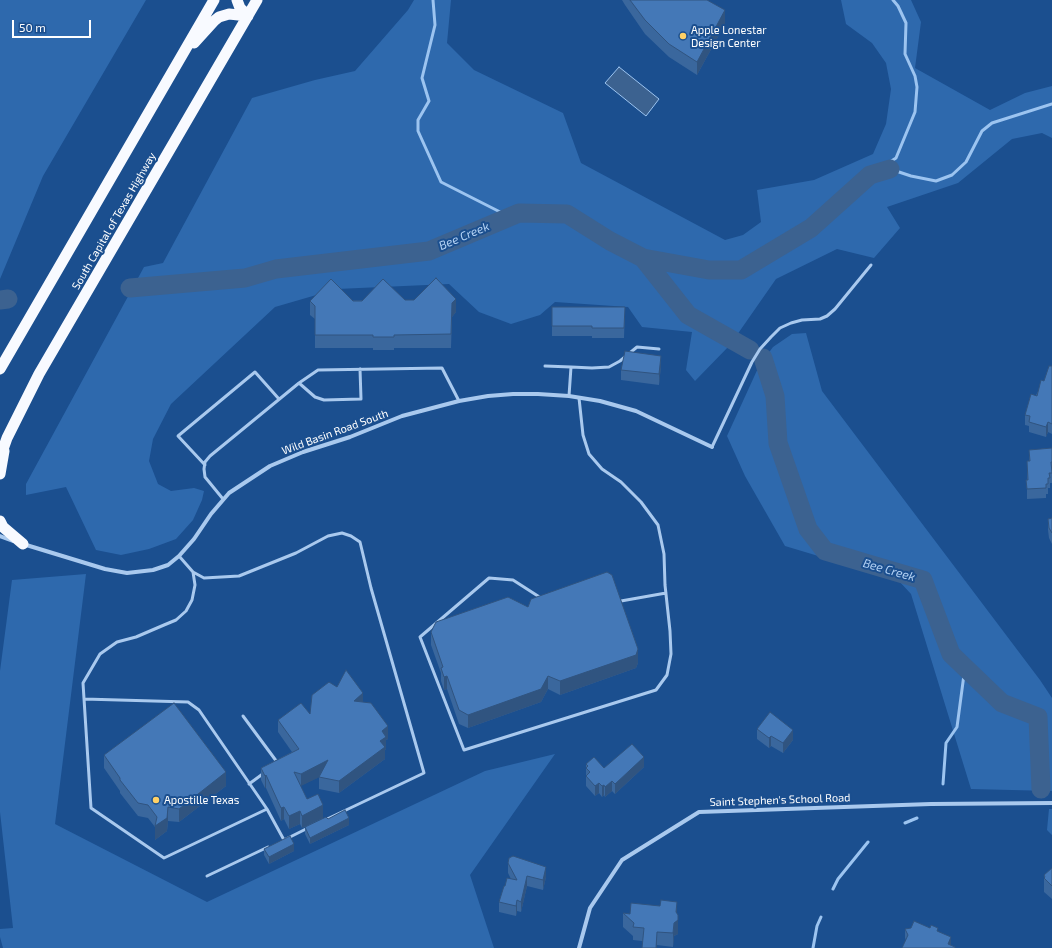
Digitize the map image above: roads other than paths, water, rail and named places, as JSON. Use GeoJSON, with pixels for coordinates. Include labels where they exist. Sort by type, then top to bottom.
{"type":"FeatureCollection","features":[{"type":"Feature","properties":{"kind":"highway"},"geometry":{"type":"LineString","coordinates":[[0,369],[214,0]]}},
{"type":"Feature","properties":{"kind":"highway"},"geometry":{"type":"LineString","coordinates":[[237,0],[240,8],[248,16]]}},
{"type":"Feature","properties":{"kind":"highway","name":"South Capital of Texas Highway"},"geometry":{"type":"LineString","coordinates":[[0,458],[7,438],[39,374],[257,0]]}},
{"type":"Feature","properties":{"kind":"highway"},"geometry":{"type":"LineString","coordinates":[[178,60],[219,17],[230,14],[248,16]]}},
{"type":"Feature","properties":{"kind":"highway"},"geometry":{"type":"LineString","coordinates":[[0,474],[7,438]]}},
{"type":"Feature","properties":{"kind":"highway"},"geometry":{"type":"LineString","coordinates":[[0,521],[3,527],[23,544]]}},
{"type":"Feature","properties":{"kind":"street","name":"Wild Basin Road South"},"geometry":{"type":"LineString","coordinates":[[0,536],[105,569],[127,573],[153,570],[168,565],[180,556],[211,514],[229,493],[270,466],[303,452],[350,437],[402,416],[459,401],[488,396],[513,394],[569,396],[600,401],[636,411],[712,447]]}},
{"type":"Feature","properties":{"kind":"street","name":"Saint Stephen's School Road"},"geometry":{"type":"LineString","coordinates":[[580,948],[590,908],[622,860],[700,812],[931,804],[1052,803]]}},
{"type":"Feature","properties":{"kind":"lane"},"geometry":{"type":"LineString","coordinates":[[712,447],[752,362],[771,337],[780,328],[791,323],[827,316],[835,309],[871,265]]}},
{"type":"Feature","properties":{"kind":"lane"},"geometry":{"type":"LineString","coordinates":[[545,366],[592,368],[609,367],[620,361],[637,346],[659,349]]}},
{"type":"Feature","properties":{"kind":"lane"},"geometry":{"type":"LineString","coordinates":[[569,396],[571,367]]}},
{"type":"Feature","properties":{"kind":"lane"},"geometry":{"type":"LineString","coordinates":[[223,499],[205,477],[205,465],[210,456],[299,383],[318,370],[442,368],[459,401]]}},
{"type":"Feature","properties":{"kind":"lane"},"geometry":{"type":"LineString","coordinates":[[299,383],[315,397],[324,400],[360,398],[360,369]]}},
{"type":"Feature","properties":{"kind":"lane"},"geometry":{"type":"LineString","coordinates":[[205,465],[178,436],[255,372],[279,399]]}},
{"type":"Feature","properties":{"kind":"lane"},"geometry":{"type":"LineString","coordinates":[[544,600],[513,580],[489,578],[420,637],[464,750],[656,690],[667,674],[671,654],[664,554],[658,526],[641,502],[621,482],[602,469],[590,454],[583,434],[579,398]]}},
{"type":"Feature","properties":{"kind":"lane"},"geometry":{"type":"LineString","coordinates":[[180,556],[193,572],[204,578],[239,576],[290,556],[328,536],[342,533],[351,536],[360,542],[370,588],[424,773],[319,823]]}},
{"type":"Feature","properties":{"kind":"lane"},"geometry":{"type":"LineString","coordinates":[[193,572],[195,585],[192,600],[186,611],[176,620],[136,637],[117,642],[100,654],[82,683],[91,808],[164,858],[267,809]]}},
{"type":"Feature","properties":{"kind":"lane"},"geometry":{"type":"LineString","coordinates":[[621,601],[666,593]]}},
{"type":"Feature","properties":{"kind":"lane"},"geometry":{"type":"LineString","coordinates":[[84,699],[188,702],[199,710],[267,809],[284,840]]}},
{"type":"Feature","properties":{"kind":"lane"},"geometry":{"type":"LineString","coordinates":[[243,716],[278,763],[272,767]]}},
{"type":"Feature","properties":{"kind":"lane"},"geometry":{"type":"LineString","coordinates":[[249,784],[266,771]]}},
{"type":"Feature","properties":{"kind":"lane"},"geometry":{"type":"LineString","coordinates":[[277,843],[312,826]]}},
{"type":"Feature","properties":{"kind":"lane"},"geometry":{"type":"LineString","coordinates":[[207,876],[270,846]]}},
{"type":"Feature","properties":{"kind":"waterway"},"geometry":{"type":"LineString","coordinates":[[433,0],[435,25],[422,78],[429,101],[418,120],[418,131],[441,182],[510,217]]}},
{"type":"Feature","properties":{"kind":"waterway"},"geometry":{"type":"LineString","coordinates":[[870,175],[896,158],[915,112],[917,87],[915,76],[905,54],[906,23],[898,6],[893,0]]}},
{"type":"Feature","properties":{"kind":"waterway"},"geometry":{"type":"LineString","coordinates":[[890,169],[911,176],[936,181],[952,175],[966,162],[982,131],[992,123],[1052,104]]}},
{"type":"Feature","properties":{"kind":"waterway"},"geometry":{"type":"LineString","coordinates":[[643,258],[709,270],[741,270],[811,228],[870,175],[890,169]]}},
{"type":"Feature","properties":{"kind":"waterway","name":"Bee Creek"},"geometry":{"type":"LineString","coordinates":[[130,288],[245,278],[276,269],[429,251],[519,213],[567,214],[610,241],[643,258],[688,315],[750,350]]}},
{"type":"Feature","properties":{"kind":"waterway","name":"Bee Creek"},"geometry":{"type":"LineString","coordinates":[[0,300],[8,299]]}},
{"type":"Feature","properties":{"kind":"waterway","name":"Bee Creek"},"geometry":{"type":"LineString","coordinates":[[763,358],[775,396],[778,443],[808,529],[825,551],[923,580],[951,654],[1002,703],[1038,717],[1041,789]]}},
{"type":"Feature","properties":{"kind":"waterway"},"geometry":{"type":"LineString","coordinates":[[943,784],[946,743],[957,727],[965,667]]}},
{"type":"Feature","properties":{"kind":"waterway"},"geometry":{"type":"LineString","coordinates":[[905,823],[917,818]]}},
{"type":"Feature","properties":{"kind":"waterway"},"geometry":{"type":"LineString","coordinates":[[833,889],[838,879],[868,842]]}},
{"type":"Feature","properties":{"kind":"waterway"},"geometry":{"type":"LineString","coordinates":[[813,948],[817,926],[821,917]]}},
{"type":"Feature","properties":{"kind":"place","name":"Apple Lonestar Design Center"},"geometry":{"type":"Point","coordinates":[683,36]}},
{"type":"Feature","properties":{"kind":"place","name":"Apostille Texas"},"geometry":{"type":"Point","coordinates":[156,800]}}]}
